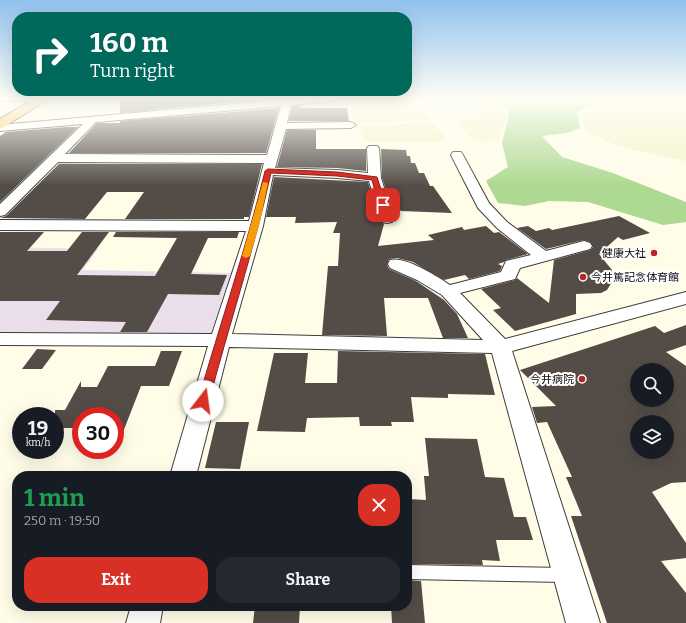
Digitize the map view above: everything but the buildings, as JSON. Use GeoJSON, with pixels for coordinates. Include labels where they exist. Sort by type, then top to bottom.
{"type":"FeatureCollection","features":[{"type":"Feature","properties":{"kind":"street"},"geometry":{"type":"LineString","coordinates":[[0,128],[11,127]]}},
{"type":"Feature","properties":{"kind":"street"},"geometry":{"type":"LineString","coordinates":[[0,212],[86,127]]}},
{"type":"Feature","properties":{"kind":"street"},"geometry":{"type":"LineString","coordinates":[[184,471],[220,340],[256,226],[270,165],[282,127]]}},
{"type":"Feature","properties":{"kind":"street"},"geometry":{"type":"LineString","coordinates":[[374,148],[375,178],[386,219]]}},
{"type":"Feature","properties":{"kind":"street"},"geometry":{"type":"LineString","coordinates":[[457,155],[483,205],[502,225],[544,257]]}},
{"type":"Feature","properties":{"kind":"street"},"geometry":{"type":"LineString","coordinates":[[55,158],[270,165],[375,178]]}},
{"type":"Feature","properties":{"kind":"street"},"geometry":{"type":"LineString","coordinates":[[0,225],[256,226]]}},
{"type":"Feature","properties":{"kind":"street"},"geometry":{"type":"LineString","coordinates":[[448,291],[509,275],[512,265],[584,246]]}},
{"type":"Feature","properties":{"kind":"street"},"geometry":{"type":"LineString","coordinates":[[396,264],[424,276],[448,291],[501,347],[583,623]]}},
{"type":"Feature","properties":{"kind":"street"},"geometry":{"type":"LineString","coordinates":[[0,339],[220,340],[501,347],[686,298]]}},
{"type":"Feature","properties":{"kind":"street"},"geometry":{"type":"LineString","coordinates":[[143,623],[146,611]]}},
{"type":"Feature","properties":{"kind":"lane"},"geometry":{"type":"LineString","coordinates":[[412,572],[569,575]]}},
{"type":"Feature","properties":{"kind":"shaded area"},"geometry":{"type":"Polygon","coordinates":[[[0,247],[98,249],[83,270],[231,273],[209,338],[0,336],[0,247]]]}},
{"type":"Feature","properties":{"kind":"green space"},"geometry":{"type":"Polygon","coordinates":[[[359,127],[436,127],[445,137],[443,141],[364,140],[359,127]]]}},
{"type":"Feature","properties":{"kind":"green space"},"geometry":{"type":"Polygon","coordinates":[[[463,127],[503,127],[498,140],[483,141],[471,138],[463,127]]]}},
{"type":"Feature","properties":{"kind":"green space"},"geometry":{"type":"Polygon","coordinates":[[[506,127],[580,127],[567,133],[542,136],[562,157],[613,173],[686,202],[686,222],[663,225],[588,202],[549,201],[525,206],[498,203],[486,181],[508,167],[502,143],[506,127]]]}},
{"type":"Feature","properties":{"kind":"green space"},"geometry":{"type":"Polygon","coordinates":[[[585,127],[686,127],[686,161],[629,149],[606,141],[588,132],[585,127]]]}},
{"type":"Feature","properties":{"kind":"slow traffic"},"geometry":{"type":"LineString","coordinates":[[246,256],[256,226],[265,183]]}},
{"type":"Feature","properties":{"kind":"place","name":"健康大社"},"geometry":{"type":"Point","coordinates":[654,253]}},
{"type":"Feature","properties":{"kind":"place","name":"今井篤記念体育館"},"geometry":{"type":"Point","coordinates":[583,277]}},
{"type":"Feature","properties":{"kind":"place","name":"今井病院"},"geometry":{"type":"Point","coordinates":[582,379]}},
{"type":"Feature","properties":{"kind":"route"},"geometry":{"type":"LineString","coordinates":[[203,401],[220,340],[256,226],[268,171],[337,174],[375,178],[383,205]]}}]}
